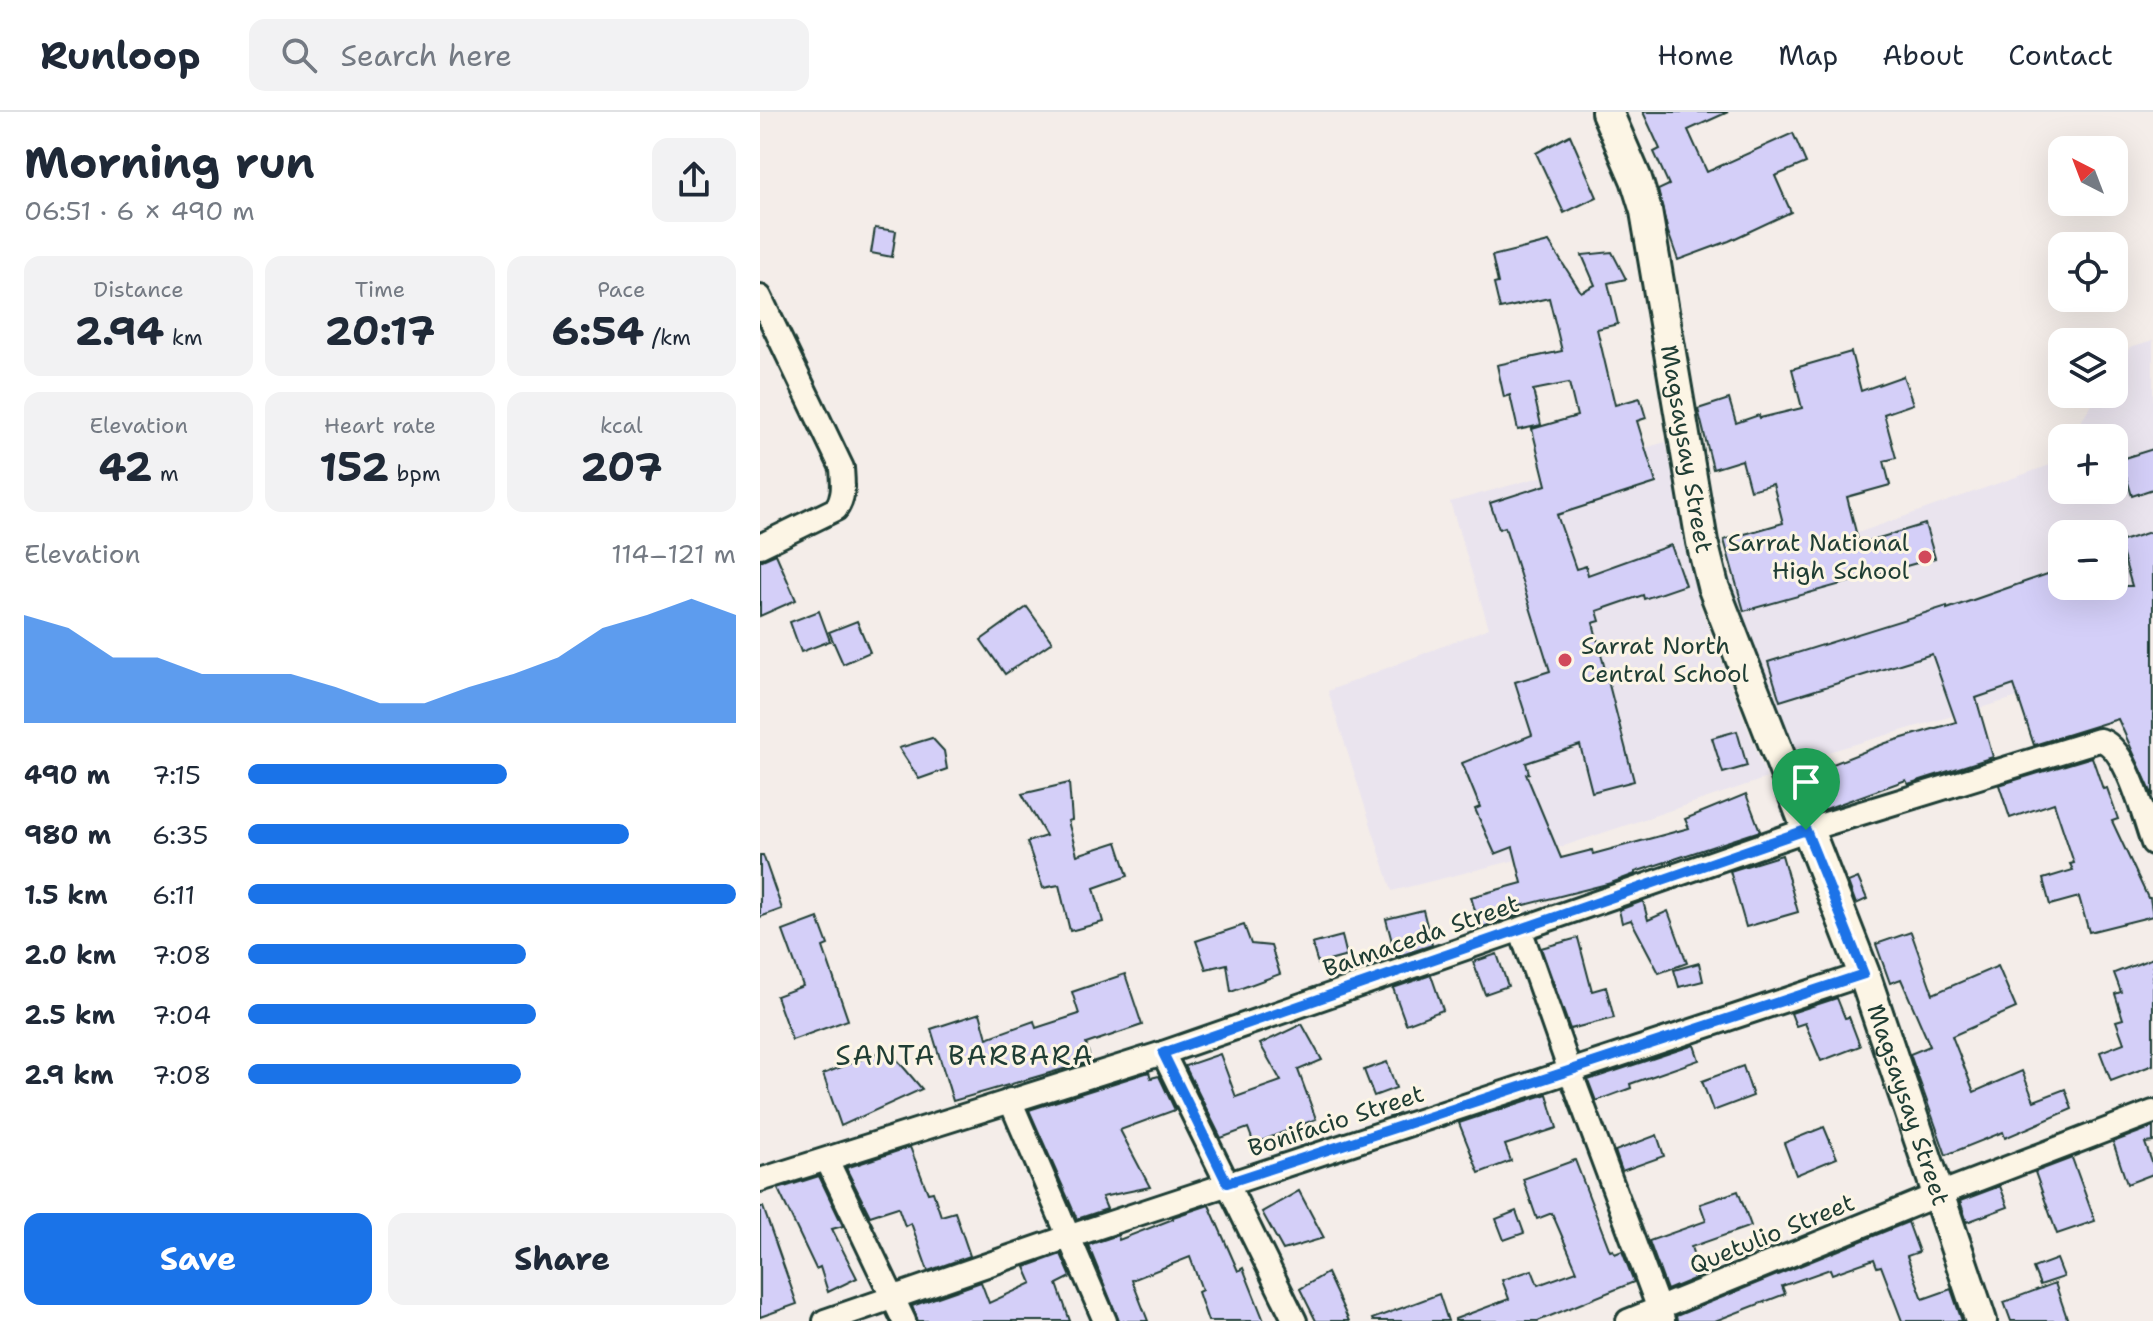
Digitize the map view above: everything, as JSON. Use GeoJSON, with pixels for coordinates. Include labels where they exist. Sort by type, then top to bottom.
{"type":"FeatureCollection","features":[{"type":"Feature","properties":{"kind":"main road","name":"Magsaysay Street"},"geometry":{"type":"LineString","coordinates":[[1607,112],[1636,179],[1646,211],[1702,542],[1713,586],[1864,974],[1981,1321]]}},
{"type":"Feature","properties":{"kind":"street"},"geometry":{"type":"LineString","coordinates":[[760,297],[842,468],[843,485],[842,501],[836,509],[760,546]]}},
{"type":"Feature","properties":{"kind":"street","name":"Balmaceda Street"},"geometry":{"type":"LineString","coordinates":[[760,1180],[1163,1053],[1806,830],[2099,740],[2107,741],[2121,756],[2153,843]]}},
{"type":"Feature","properties":{"kind":"street"},"geometry":{"type":"LineString","coordinates":[[1520,929],[1661,1315]]}},
{"type":"Feature","properties":{"kind":"street","name":"Bonifacio Street"},"geometry":{"type":"LineString","coordinates":[[825,1321],[1227,1183],[1864,974]]}},
{"type":"Feature","properties":{"kind":"street"},"geometry":{"type":"LineString","coordinates":[[1163,1053],[1295,1321]]}},
{"type":"Feature","properties":{"kind":"street"},"geometry":{"type":"LineString","coordinates":[[1010,1100],[1105,1321]]}},
{"type":"Feature","properties":{"kind":"street","name":"Quetulio Street"},"geometry":{"type":"LineString","coordinates":[[1628,1321],[1661,1315],[1937,1195],[2153,1112]]}},
{"type":"Feature","properties":{"kind":"street"},"geometry":{"type":"LineString","coordinates":[[827,1160],[904,1321]]}},
{"type":"Feature","properties":{"kind":"shaded area","name":"Sarrat National High School"},"geometry":{"type":"Polygon","coordinates":[[[2153,340],[2153,658],[1797,761],[1724,580],[2048,466],[2048,504],[2128,504],[2128,424],[2079,424],[2090,408],[2128,408],[2128,350],[2153,340]]]}},
{"type":"Feature","properties":{"kind":"shaded area","name":"Sarrat North Central School"},"geometry":{"type":"Polygon","coordinates":[[[1666,442],[1700,606],[1767,778],[1540,854],[1392,891],[1328,691],[1489,628],[1450,502],[1666,442]]]}},
{"type":"Feature","properties":{"kind":"building"},"geometry":{"type":"Polygon","coordinates":[[[1643,112],[1728,112],[1688,130],[1707,172],[1793,133],[1806,163],[1775,176],[1791,212],[1729,241],[1678,260],[1658,190],[1669,185],[1654,152],[1660,149],[1643,112]]]}},
{"type":"Feature","properties":{"kind":"building"},"geometry":{"type":"Polygon","coordinates":[[[1570,135],[1597,197],[1564,213],[1536,153],[1570,135]]]}},
{"type":"Feature","properties":{"kind":"building"},"geometry":{"type":"Polygon","coordinates":[[[875,228],[896,231],[892,257],[871,253],[875,228]]]}},
{"type":"Feature","properties":{"kind":"building"},"geometry":{"type":"Polygon","coordinates":[[[1549,242],[1581,292],[1595,285],[1582,255],[1612,252],[1626,279],[1608,283],[1618,324],[1597,329],[1615,405],[1640,398],[1646,418],[1637,421],[1656,483],[1557,515],[1576,569],[1586,566],[1588,575],[1671,545],[1685,585],[1597,611],[1600,621],[1593,623],[1634,781],[1592,792],[1580,745],[1526,763],[1529,773],[1526,774],[1561,858],[1592,850],[1593,854],[1689,828],[1685,819],[1746,794],[1760,831],[1635,872],[1611,883],[1513,908],[1515,916],[1480,928],[1471,897],[1522,883],[1513,847],[1495,854],[1475,809],[1480,807],[1462,763],[1532,735],[1515,682],[1550,671],[1505,527],[1499,529],[1490,503],[1546,485],[1532,429],[1577,416],[1569,383],[1533,390],[1541,425],[1518,430],[1510,395],[1504,397],[1497,365],[1562,351],[1549,298],[1500,309],[1492,256],[1549,242]]]}},
{"type":"Feature","properties":{"kind":"building"},"geometry":{"type":"Polygon","coordinates":[[[1851,352],[1861,391],[1903,376],[1913,404],[1884,414],[1896,458],[1884,461],[1890,485],[1847,497],[1859,544],[1925,524],[1935,558],[1744,611],[1724,540],[1783,523],[1773,484],[1750,490],[1742,460],[1713,469],[1698,409],[1729,399],[1736,423],[1759,415],[1760,418],[1802,408],[1792,369],[1851,352]]]}},
{"type":"Feature","properties":{"kind":"building"},"geometry":{"type":"Polygon","coordinates":[[[2153,449],[2153,489],[2132,496],[2128,483],[2128,457],[2153,449]]]}},
{"type":"Feature","properties":{"kind":"building"},"geometry":{"type":"Polygon","coordinates":[[[2153,531],[2153,796],[2118,719],[2034,745],[2014,685],[1976,698],[1993,757],[1908,784],[1906,780],[1820,811],[1803,767],[1826,760],[1828,766],[1886,743],[1956,722],[1932,654],[1780,701],[1768,662],[1947,606],[1947,609],[2048,574],[2048,600],[2128,600],[2128,586],[2132,586],[2128,572],[2128,539],[2153,531]]]}},
{"type":"Feature","properties":{"kind":"building"},"geometry":{"type":"Polygon","coordinates":[[[776,554],[796,600],[760,616],[760,561],[776,554]]]}},
{"type":"Feature","properties":{"kind":"building"},"geometry":{"type":"Polygon","coordinates":[[[1027,607],[1052,642],[1005,674],[981,640],[1027,607]]]}},
{"type":"Feature","properties":{"kind":"building"},"geometry":{"type":"Polygon","coordinates":[[[819,611],[830,641],[801,652],[790,622],[819,611]]]}},
{"type":"Feature","properties":{"kind":"building"},"geometry":{"type":"Polygon","coordinates":[[[857,621],[870,652],[843,664],[829,632],[857,621]]]}},
{"type":"Feature","properties":{"kind":"building"},"geometry":{"type":"Polygon","coordinates":[[[1737,731],[1747,766],[1723,773],[1712,738],[1737,731]]]}},
{"type":"Feature","properties":{"kind":"building"},"geometry":{"type":"Polygon","coordinates":[[[932,738],[944,751],[947,769],[919,779],[899,748],[932,738]]]}},
{"type":"Feature","properties":{"kind":"building"},"geometry":{"type":"Polygon","coordinates":[[[2092,757],[2118,819],[2112,821],[2150,898],[2153,916],[2089,932],[2079,897],[2050,905],[2043,879],[2073,870],[2070,864],[2074,863],[2054,803],[2010,818],[1999,785],[2092,757]]]}},
{"type":"Feature","properties":{"kind":"building"},"geometry":{"type":"Polygon","coordinates":[[[1069,783],[1072,820],[1068,821],[1077,855],[1117,842],[1128,876],[1094,888],[1103,922],[1070,931],[1059,885],[1043,888],[1027,842],[1046,836],[1022,794],[1069,783]]]}},
{"type":"Feature","properties":{"kind":"building"},"geometry":{"type":"Polygon","coordinates":[[[760,855],[763,855],[782,909],[760,917],[760,855]]]}},
{"type":"Feature","properties":{"kind":"building"},"geometry":{"type":"Polygon","coordinates":[[[1782,855],[1798,912],[1746,927],[1730,871],[1782,855]]]}},
{"type":"Feature","properties":{"kind":"building"},"geometry":{"type":"Polygon","coordinates":[[[1858,878],[1867,899],[1856,904],[1848,882],[1858,878]]]}},
{"type":"Feature","properties":{"kind":"building"},"geometry":{"type":"Polygon","coordinates":[[[1643,901],[1648,920],[1668,911],[1687,963],[1659,973],[1631,920],[1622,923],[1619,910],[1643,901]]]}},
{"type":"Feature","properties":{"kind":"building"},"geometry":{"type":"Polygon","coordinates":[[[1423,910],[1432,945],[1396,957],[1386,919],[1423,910]]]}},
{"type":"Feature","properties":{"kind":"building"},"geometry":{"type":"Polygon","coordinates":[[[818,918],[828,945],[823,947],[848,1020],[792,1040],[776,996],[803,986],[783,931],[818,918]]]}},
{"type":"Feature","properties":{"kind":"building"},"geometry":{"type":"Polygon","coordinates":[[[1244,925],[1251,944],[1271,946],[1280,974],[1231,992],[1227,964],[1206,969],[1196,941],[1244,925]]]}},
{"type":"Feature","properties":{"kind":"building"},"geometry":{"type":"Polygon","coordinates":[[[1911,932],[1933,994],[1998,966],[2016,1008],[1952,1036],[1974,1092],[2022,1071],[2034,1101],[2065,1089],[2072,1109],[2005,1138],[2003,1132],[1946,1155],[1910,1054],[1930,1046],[1901,979],[1890,983],[1876,944],[1911,932]]]}},
{"type":"Feature","properties":{"kind":"building"},"geometry":{"type":"Polygon","coordinates":[[[1342,936],[1347,956],[1318,964],[1312,944],[1342,936]]]}},
{"type":"Feature","properties":{"kind":"building"},"geometry":{"type":"Polygon","coordinates":[[[1578,938],[1592,991],[1606,987],[1614,1018],[1570,1029],[1541,948],[1578,938]]]}},
{"type":"Feature","properties":{"kind":"building"},"geometry":{"type":"Polygon","coordinates":[[[1497,954],[1508,986],[1485,994],[1473,962],[1497,954]]]}},
{"type":"Feature","properties":{"kind":"building"},"geometry":{"type":"Polygon","coordinates":[[[2153,958],[2153,1065],[2111,1081],[2100,1052],[2124,1043],[2116,1021],[2123,1019],[2115,994],[2121,992],[2114,973],[2153,958]]]}},
{"type":"Feature","properties":{"kind":"building"},"geometry":{"type":"Polygon","coordinates":[[[1699,963],[1703,981],[1679,987],[1674,970],[1699,963]]]}},
{"type":"Feature","properties":{"kind":"building"},"geometry":{"type":"Polygon","coordinates":[[[1125,974],[1142,1025],[1086,1044],[1091,1061],[953,1101],[931,1029],[980,1013],[987,1038],[1034,1021],[1036,1028],[1079,1014],[1072,992],[1125,974]]]}},
{"type":"Feature","properties":{"kind":"building"},"geometry":{"type":"Polygon","coordinates":[[[1431,975],[1443,1010],[1406,1024],[1393,988],[1431,975]]]}},
{"type":"Feature","properties":{"kind":"building"},"geometry":{"type":"Polygon","coordinates":[[[1837,998],[1845,1018],[1849,1017],[1860,1046],[1821,1061],[1805,1023],[1796,1026],[1791,1013],[1837,998]]]}},
{"type":"Feature","properties":{"kind":"building"},"geometry":{"type":"Polygon","coordinates":[[[1302,1024],[1322,1060],[1298,1070],[1316,1119],[1254,1144],[1248,1128],[1221,1138],[1185,1066],[1220,1054],[1236,1097],[1281,1081],[1260,1044],[1302,1024]]]}},
{"type":"Feature","properties":{"kind":"building"},"geometry":{"type":"Polygon","coordinates":[[[1694,1045],[1699,1060],[1630,1084],[1631,1088],[1596,1101],[1588,1080],[1694,1045]]]}},
{"type":"Feature","properties":{"kind":"building"},"geometry":{"type":"Polygon","coordinates":[[[888,1049],[922,1089],[841,1126],[823,1074],[888,1049]]]}},
{"type":"Feature","properties":{"kind":"building"},"geometry":{"type":"Polygon","coordinates":[[[1387,1062],[1396,1088],[1374,1096],[1364,1070],[1387,1062]]]}},
{"type":"Feature","properties":{"kind":"building"},"geometry":{"type":"Polygon","coordinates":[[[1743,1066],[1753,1096],[1713,1111],[1702,1081],[1743,1066]]]}},
{"type":"Feature","properties":{"kind":"building"},"geometry":{"type":"Polygon","coordinates":[[[1149,1072],[1151,1078],[1159,1076],[1175,1110],[1120,1130],[1150,1187],[1102,1197],[1107,1209],[1077,1219],[1029,1110],[1149,1072]]]}},
{"type":"Feature","properties":{"kind":"building"},"geometry":{"type":"Polygon","coordinates":[[[1547,1094],[1557,1128],[1505,1145],[1511,1161],[1479,1173],[1459,1123],[1547,1094]]]}},
{"type":"Feature","properties":{"kind":"building"},"geometry":{"type":"Polygon","coordinates":[[[1824,1127],[1837,1158],[1796,1175],[1784,1143],[1824,1127]]]}},
{"type":"Feature","properties":{"kind":"building"},"geometry":{"type":"Polygon","coordinates":[[[2153,1127],[2153,1142],[2145,1143],[2153,1174],[2127,1184],[2113,1142],[2153,1127]]]}},
{"type":"Feature","properties":{"kind":"building"},"geometry":{"type":"Polygon","coordinates":[[[1657,1135],[1664,1156],[1622,1171],[1615,1151],[1657,1135]]]}},
{"type":"Feature","properties":{"kind":"building"},"geometry":{"type":"Polygon","coordinates":[[[910,1147],[928,1193],[933,1192],[941,1216],[955,1212],[970,1256],[928,1271],[911,1223],[905,1226],[898,1207],[870,1216],[846,1168],[910,1147]]]}},
{"type":"Feature","properties":{"kind":"building"},"geometry":{"type":"Polygon","coordinates":[[[2072,1158],[2095,1221],[2057,1234],[2035,1172],[2072,1158]]]}},
{"type":"Feature","properties":{"kind":"building"},"geometry":{"type":"Polygon","coordinates":[[[1575,1160],[1610,1251],[1613,1250],[1615,1254],[1622,1251],[1634,1282],[1538,1321],[1455,1321],[1509,1299],[1502,1280],[1532,1270],[1538,1285],[1577,1271],[1552,1213],[1537,1219],[1523,1179],[1575,1160]]]}},
{"type":"Feature","properties":{"kind":"building"},"geometry":{"type":"Polygon","coordinates":[[[819,1176],[843,1226],[832,1229],[857,1278],[828,1292],[820,1267],[816,1269],[778,1189],[819,1176]]]}},
{"type":"Feature","properties":{"kind":"building"},"geometry":{"type":"Polygon","coordinates":[[[2000,1186],[2008,1207],[1967,1222],[1960,1201],[2000,1186]]]}},
{"type":"Feature","properties":{"kind":"building"},"geometry":{"type":"Polygon","coordinates":[[[1299,1191],[1324,1238],[1283,1250],[1262,1212],[1299,1191]]]}},
{"type":"Feature","properties":{"kind":"building"},"geometry":{"type":"Polygon","coordinates":[[[1738,1191],[1751,1226],[1691,1247],[1701,1276],[1667,1290],[1649,1241],[1706,1221],[1700,1204],[1738,1191]]]}},
{"type":"Feature","properties":{"kind":"building"},"geometry":{"type":"Polygon","coordinates":[[[1209,1205],[1238,1271],[1243,1268],[1264,1321],[1208,1321],[1198,1292],[1202,1290],[1190,1257],[1132,1280],[1148,1321],[1119,1321],[1088,1245],[1118,1235],[1119,1240],[1209,1205]]]}},
{"type":"Feature","properties":{"kind":"building"},"geometry":{"type":"Polygon","coordinates":[[[760,1207],[763,1207],[797,1304],[760,1317],[760,1207]]]}},
{"type":"Feature","properties":{"kind":"building"},"geometry":{"type":"Polygon","coordinates":[[[1516,1211],[1524,1233],[1504,1240],[1496,1219],[1516,1211]]]}},
{"type":"Feature","properties":{"kind":"building"},"geometry":{"type":"Polygon","coordinates":[[[1908,1222],[1919,1252],[1907,1256],[1923,1299],[1951,1289],[1962,1321],[1902,1321],[1881,1266],[1877,1267],[1874,1259],[1832,1274],[1830,1269],[1782,1286],[1785,1294],[1715,1321],[1677,1321],[1676,1316],[1908,1222]]]}},
{"type":"Feature","properties":{"kind":"building"},"geometry":{"type":"Polygon","coordinates":[[[1061,1254],[1071,1277],[1057,1284],[1070,1321],[918,1321],[912,1306],[981,1282],[989,1303],[1032,1283],[1025,1267],[1061,1254]]]}},
{"type":"Feature","properties":{"kind":"building"},"geometry":{"type":"Polygon","coordinates":[[[2057,1259],[2064,1277],[2040,1285],[2033,1268],[2057,1259]]]}},
{"type":"Feature","properties":{"kind":"building"},"geometry":{"type":"Polygon","coordinates":[[[1327,1273],[1349,1321],[1316,1321],[1300,1289],[1327,1273]]]}},
{"type":"Feature","properties":{"kind":"building"},"geometry":{"type":"Polygon","coordinates":[[[2055,1283],[2068,1321],[2011,1321],[2004,1302],[2055,1283]]]}},
{"type":"Feature","properties":{"kind":"building"},"geometry":{"type":"Polygon","coordinates":[[[1439,1294],[1448,1321],[1372,1319],[1439,1294]]]}},
{"type":"Feature","properties":{"kind":"place","name":"Sarrat National High School"},"geometry":{"type":"Point","coordinates":[1925,557]}},
{"type":"Feature","properties":{"kind":"place","name":"Sarrat North Central School"},"geometry":{"type":"Point","coordinates":[1565,660]}},
{"type":"Feature","properties":{"kind":"district","name":"SANTA BARBARA"},"geometry":{"type":"Point","coordinates":[965,1055]}},
{"type":"Feature","properties":{"kind":"route"},"geometry":{"type":"LineString","coordinates":[[1806,830],[1864,974],[1227,1183],[1163,1053],[1616,896],[1806,830]]}}]}
